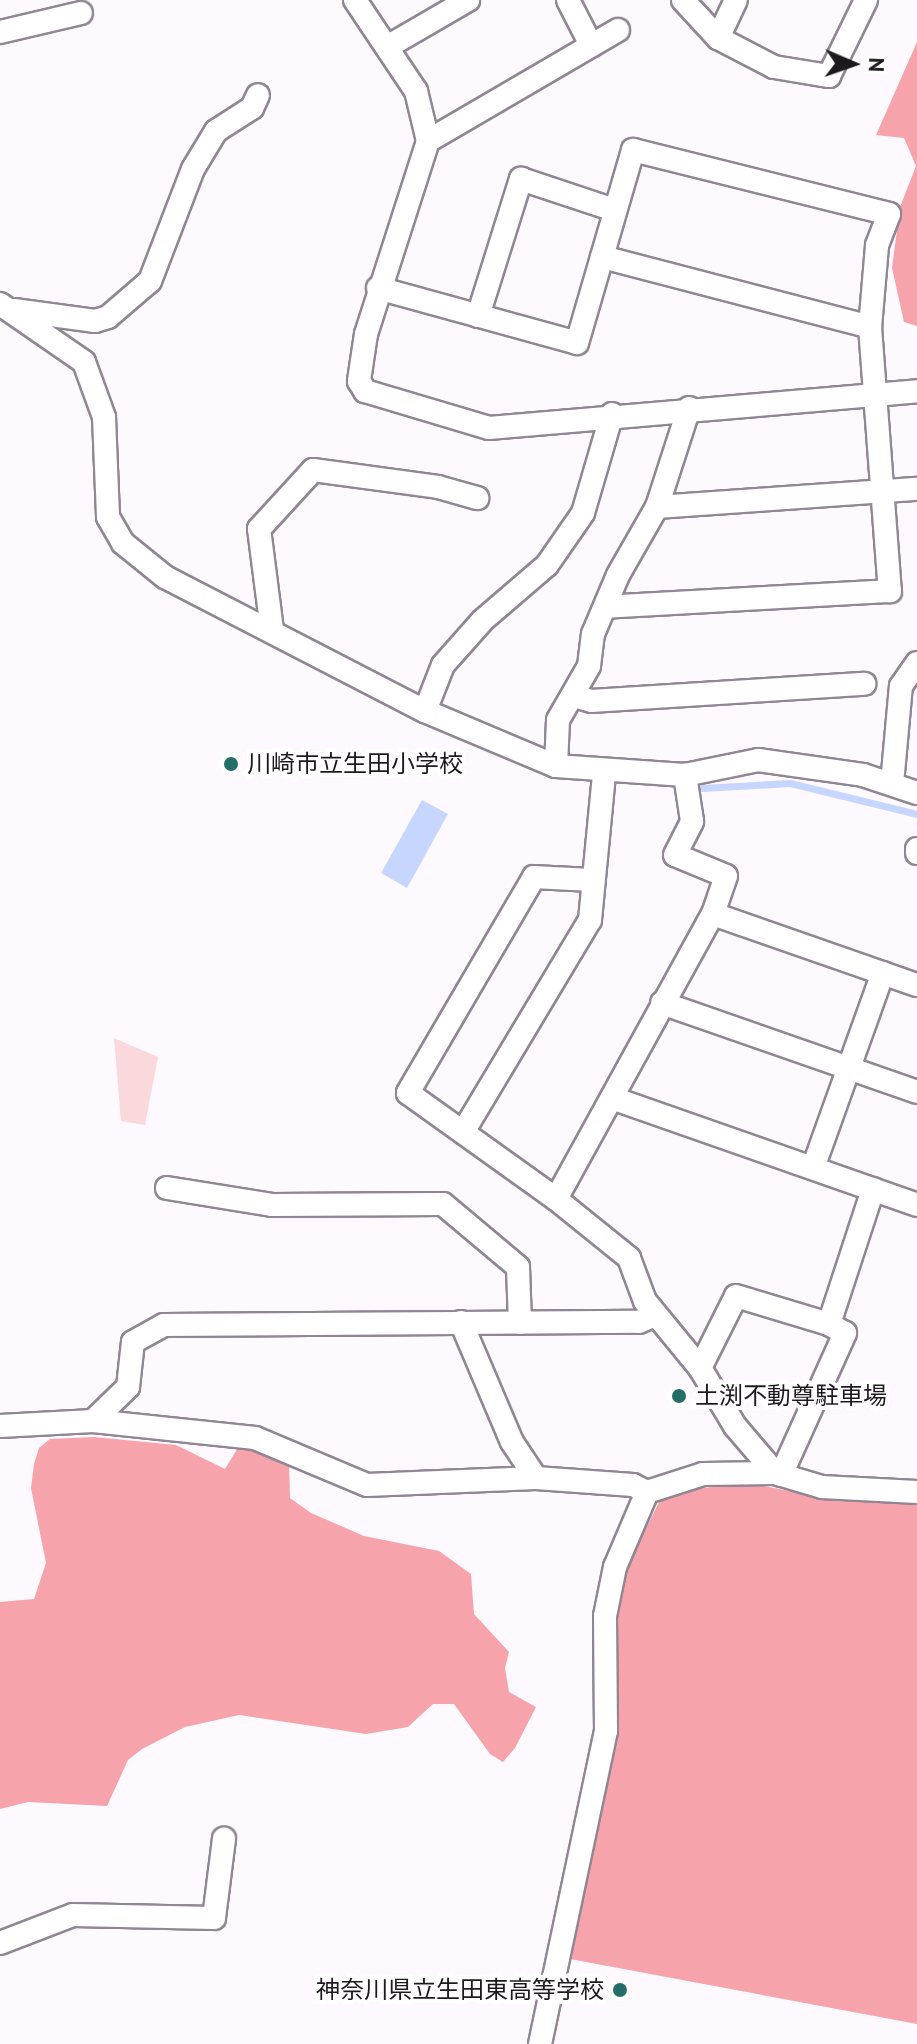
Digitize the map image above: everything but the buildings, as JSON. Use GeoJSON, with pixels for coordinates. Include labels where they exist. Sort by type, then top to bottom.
{"type":"FeatureCollection","features":[{"type":"Feature","properties":{"kind":"street"},"geometry":{"type":"LineString","coordinates":[[355,0],[416,91],[428,141],[378,288],[359,381],[365,391],[489,428],[612,414],[917,391]]}},
{"type":"Feature","properties":{"kind":"street"},"geometry":{"type":"LineString","coordinates":[[387,47],[468,0]]}},
{"type":"Feature","properties":{"kind":"street"},"geometry":{"type":"LineString","coordinates":[[568,0],[591,45]]}},
{"type":"Feature","properties":{"kind":"street"},"geometry":{"type":"LineString","coordinates":[[683,0],[718,38],[774,67],[829,76],[866,0]]}},
{"type":"Feature","properties":{"kind":"street"},"geometry":{"type":"LineString","coordinates":[[718,38],[736,0]]}},
{"type":"Feature","properties":{"kind":"street"},"geometry":{"type":"LineString","coordinates":[[0,32],[81,13]]}},
{"type":"Feature","properties":{"kind":"street"},"geometry":{"type":"LineString","coordinates":[[428,141],[618,30]]}},
{"type":"Feature","properties":{"kind":"street"},"geometry":{"type":"LineString","coordinates":[[4,307],[95,321],[108,317],[150,281],[193,169],[216,131],[252,108],[258,95]]}},
{"type":"Feature","properties":{"kind":"street"},"geometry":{"type":"LineString","coordinates":[[378,288],[577,343],[633,150],[889,214],[877,246],[870,327],[890,591],[608,607]]}},
{"type":"Feature","properties":{"kind":"street"},"geometry":{"type":"LineString","coordinates":[[478,316],[521,179],[614,210]]}},
{"type":"Feature","properties":{"kind":"street"},"geometry":{"type":"LineString","coordinates":[[602,257],[870,327]]}},
{"type":"Feature","properties":{"kind":"street"},"geometry":{"type":"LineString","coordinates":[[4,307],[84,362],[104,417],[108,517],[123,543],[165,577],[425,711],[556,766],[604,774],[685,775],[758,760],[892,784],[917,793]]}},
{"type":"Feature","properties":{"kind":"street"},"geometry":{"type":"LineString","coordinates":[[556,766],[558,720],[589,666],[593,634],[608,607],[618,575],[657,507],[689,408]]}},
{"type":"Feature","properties":{"kind":"street"},"geometry":{"type":"LineString","coordinates":[[425,711],[443,665],[483,620],[547,565],[583,513],[612,414]]}},
{"type":"Feature","properties":{"kind":"street"},"geometry":{"type":"LineString","coordinates":[[272,630],[259,529],[313,470],[438,487],[477,498]]}},
{"type":"Feature","properties":{"kind":"street"},"geometry":{"type":"LineString","coordinates":[[657,507],[917,489]]}},
{"type":"Feature","properties":{"kind":"street"},"geometry":{"type":"LineString","coordinates":[[892,784],[901,686],[917,663]]}},
{"type":"Feature","properties":{"kind":"street"},"geometry":{"type":"LineString","coordinates":[[574,696],[591,701],[864,684]]}},
{"type":"Feature","properties":{"kind":"street"},"geometry":{"type":"LineString","coordinates":[[463,1132],[590,920],[591,880],[604,774]]}},
{"type":"Feature","properties":{"kind":"street"},"geometry":{"type":"LineString","coordinates":[[556,1199],[713,914],[726,876],[675,855],[692,821],[685,775]]}},
{"type":"Feature","properties":{"kind":"street"},"geometry":{"type":"LineString","coordinates":[[591,880],[534,877],[408,1093],[556,1199],[629,1258],[655,1315],[700,1368],[735,1426],[778,1474]]}},
{"type":"Feature","properties":{"kind":"street"},"geometry":{"type":"LineString","coordinates":[[713,914],[917,985]]}},
{"type":"Feature","properties":{"kind":"street"},"geometry":{"type":"LineString","coordinates":[[813,1168],[883,973]]}},
{"type":"Feature","properties":{"kind":"street"},"geometry":{"type":"LineString","coordinates":[[662,1003],[917,1092]]}},
{"type":"Feature","properties":{"kind":"street"},"geometry":{"type":"LineString","coordinates":[[612,1098],[917,1205]]}},
{"type":"Feature","properties":{"kind":"street"},"geometry":{"type":"LineString","coordinates":[[167,1188],[272,1205],[443,1204],[518,1267],[520,1323]]}},
{"type":"Feature","properties":{"kind":"street"},"geometry":{"type":"LineString","coordinates":[[829,1324],[873,1189]]}},
{"type":"Feature","properties":{"kind":"street"},"geometry":{"type":"LineString","coordinates":[[700,1368],[736,1296],[829,1324],[845,1333],[778,1474]]}},
{"type":"Feature","properties":{"kind":"street"},"geometry":{"type":"LineString","coordinates":[[93,1421],[128,1387],[133,1342],[164,1325],[639,1322],[655,1315]]}},
{"type":"Feature","properties":{"kind":"street"},"geometry":{"type":"LineString","coordinates":[[461,1322],[512,1442],[536,1478]]}},
{"type":"Feature","properties":{"kind":"street"},"geometry":{"type":"LineString","coordinates":[[0,1426],[93,1421],[255,1438],[367,1485],[536,1478],[633,1485],[647,1492],[703,1474],[778,1474],[822,1487],[917,1492]]}},
{"type":"Feature","properties":{"kind":"street"},"geometry":{"type":"LineString","coordinates":[[540,2044],[606,1731],[605,1616],[615,1567],[647,1492]]}},
{"type":"Feature","properties":{"kind":"street"},"geometry":{"type":"LineString","coordinates":[[0,1943],[73,1915],[214,1918],[224,1839]]}},
{"type":"Feature","properties":{"kind":"shaded area"},"geometry":{"type":"Polygon","coordinates":[[[917,42],[917,326],[904,322],[892,268],[900,207],[916,166],[904,138],[876,135],[917,42]]]}},
{"type":"Feature","properties":{"kind":"shaded area"},"geometry":{"type":"Polygon","coordinates":[[[114,1038],[158,1057],[145,1125],[121,1121],[114,1038]]]}},
{"type":"Feature","properties":{"kind":"shaded area"},"geometry":{"type":"Polygon","coordinates":[[[94,1437],[176,1445],[225,1469],[239,1446],[253,1447],[289,1462],[290,1498],[311,1513],[364,1536],[439,1551],[471,1574],[474,1614],[509,1652],[505,1668],[509,1692],[536,1707],[515,1748],[503,1762],[490,1754],[454,1704],[433,1704],[408,1727],[366,1734],[239,1715],[185,1727],[142,1749],[128,1760],[107,1806],[28,1802],[0,1809],[0,1602],[34,1599],[46,1563],[31,1488],[34,1464],[39,1448],[50,1439],[94,1437]]]}},
{"type":"Feature","properties":{"kind":"shaded area"},"geometry":{"type":"Polygon","coordinates":[[[745,1482],[819,1497],[917,1500],[917,2024],[570,1959],[618,1738],[617,1618],[628,1565],[663,1494],[745,1482]]]}},
{"type":"Feature","properties":{"kind":"water"},"geometry":{"type":"Polygon","coordinates":[[[422,800],[448,814],[407,888],[381,873],[422,800]]]}},
{"type":"Feature","properties":{"kind":"waterway"},"geometry":{"type":"LineString","coordinates":[[703,788],[790,783],[917,814]]}},
{"type":"Feature","properties":{"kind":"place","name":"川崎市立生田小学校"},"geometry":{"type":"Point","coordinates":[231,764]}},
{"type":"Feature","properties":{"kind":"place","name":"土渕不動尊駐車場"},"geometry":{"type":"Point","coordinates":[679,1396]}},
{"type":"Feature","properties":{"kind":"place","name":"神奈川県立生田東高等学校"},"geometry":{"type":"Point","coordinates":[620,1990]}}]}
